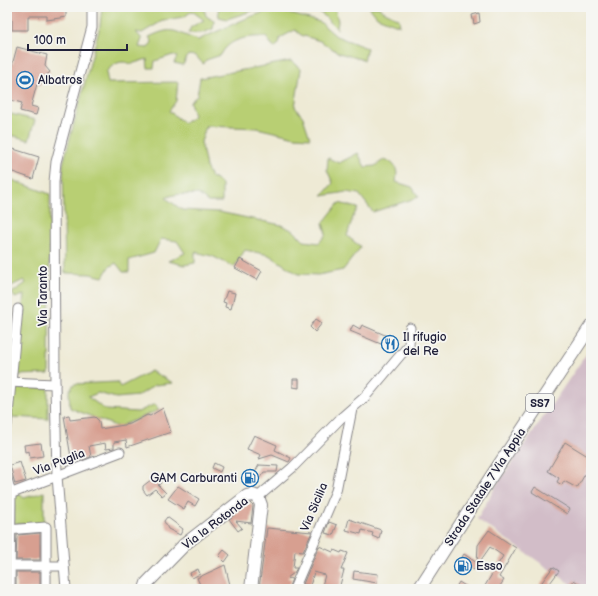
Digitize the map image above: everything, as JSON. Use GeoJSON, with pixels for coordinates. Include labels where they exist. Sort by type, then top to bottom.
{"type":"FeatureCollection","features":[{"type":"Feature","properties":{"kind":"main road","name":"Strada Statale 7 Via Appia"},"geometry":{"type":"LineString","coordinates":[[419,589],[591,326]]}},
{"type":"Feature","properties":{"kind":"main road","name":"Via la Rotonda"},"geometry":{"type":"LineString","coordinates":[[145,589],[147,583],[185,544],[247,496],[258,498],[261,505],[251,589]]}},
{"type":"Feature","properties":{"kind":"street","name":"Via Taranto"},"geometry":{"type":"LineString","coordinates":[[66,589],[58,476],[55,384],[54,190],[56,162],[92,27],[92,7]]}},
{"type":"Feature","properties":{"kind":"street"},"geometry":{"type":"LineString","coordinates":[[7,425],[8,382],[18,309]]}},
{"type":"Feature","properties":{"kind":"street"},"geometry":{"type":"LineString","coordinates":[[258,498],[292,468],[365,397],[408,345],[410,328]]}},
{"type":"Feature","properties":{"kind":"street"},"geometry":{"type":"LineString","coordinates":[[8,382],[55,384]]}},
{"type":"Feature","properties":{"kind":"street","name":"Via Sicilia"},"geometry":{"type":"LineString","coordinates":[[294,589],[336,491],[352,409]]}},
{"type":"Feature","properties":{"kind":"street","name":"Via Puglia"},"geometry":{"type":"LineString","coordinates":[[9,495],[120,452]]}},
{"type":"Feature","properties":{"kind":"street"},"geometry":{"type":"LineString","coordinates":[[7,479],[9,495],[10,589]]}},
{"type":"Feature","properties":{"kind":"street"},"geometry":{"type":"LineString","coordinates":[[9,530],[46,527],[46,589]]}},
{"type":"Feature","properties":{"kind":"street"},"geometry":{"type":"LineString","coordinates":[[9,566],[64,566]]}},
{"type":"Feature","properties":{"kind":"shaded area"},"geometry":{"type":"Polygon","coordinates":[[[591,347],[591,589],[578,589],[477,519],[496,486],[591,347]]]}},
{"type":"Feature","properties":{"kind":"green space"},"geometry":{"type":"Polygon","coordinates":[[[102,7],[204,7],[206,16],[214,21],[213,29],[202,33],[188,33],[191,27],[204,20],[192,11],[184,17],[164,20],[142,33],[136,32],[142,39],[139,47],[148,48],[152,42],[149,37],[164,31],[178,32],[198,40],[247,18],[273,9],[320,22],[336,36],[367,48],[364,60],[339,53],[320,41],[301,35],[295,30],[280,38],[279,44],[274,48],[266,37],[240,39],[229,45],[221,55],[206,60],[203,64],[196,56],[188,55],[183,65],[174,63],[177,57],[173,55],[155,61],[154,68],[148,68],[147,59],[131,64],[124,62],[117,63],[106,72],[108,83],[178,82],[176,101],[169,111],[184,123],[194,116],[190,102],[197,96],[200,78],[291,61],[301,69],[295,107],[303,117],[310,138],[295,137],[257,128],[206,126],[201,142],[206,167],[211,177],[222,184],[222,202],[208,202],[198,194],[177,195],[166,198],[182,210],[219,212],[281,225],[294,231],[304,241],[319,243],[326,234],[323,223],[339,203],[358,208],[353,217],[347,236],[361,247],[343,270],[318,275],[298,274],[269,255],[245,250],[234,267],[212,256],[195,252],[195,263],[184,265],[168,261],[185,253],[177,241],[161,239],[154,253],[129,260],[129,272],[123,272],[116,263],[109,267],[103,277],[90,274],[65,273],[63,164],[100,26],[102,7]]]}},
{"type":"Feature","properties":{"kind":"green space"},"geometry":{"type":"Polygon","coordinates":[[[265,7],[227,19],[219,17],[218,8],[265,7]]]}},
{"type":"Feature","properties":{"kind":"green space"},"geometry":{"type":"Polygon","coordinates":[[[300,7],[335,7],[338,21],[337,29],[321,13],[300,7]]]}},
{"type":"Feature","properties":{"kind":"green space"},"geometry":{"type":"Polygon","coordinates":[[[369,7],[379,7],[381,10],[399,19],[400,26],[377,17],[369,7]]]}},
{"type":"Feature","properties":{"kind":"green space"},"geometry":{"type":"Polygon","coordinates":[[[7,113],[35,120],[29,140],[7,134],[7,113]]]}},
{"type":"Feature","properties":{"kind":"green space"},"geometry":{"type":"Polygon","coordinates":[[[358,153],[365,167],[375,166],[385,159],[392,163],[397,171],[396,182],[412,187],[419,197],[373,212],[359,194],[346,192],[322,196],[333,183],[327,170],[328,158],[339,163],[358,153]]]}},
{"type":"Feature","properties":{"kind":"green space"},"geometry":{"type":"Polygon","coordinates":[[[7,178],[50,194],[49,374],[14,375],[24,295],[15,298],[12,293],[26,283],[24,280],[7,288],[7,178]]]}},
{"type":"Feature","properties":{"kind":"green space"},"geometry":{"type":"Polygon","coordinates":[[[151,371],[173,383],[155,385],[138,396],[116,398],[98,393],[88,397],[106,410],[138,412],[155,404],[159,410],[118,427],[70,408],[69,391],[74,384],[117,382],[120,387],[151,371]]]}},
{"type":"Feature","properties":{"kind":"green space"},"geometry":{"type":"Polygon","coordinates":[[[13,387],[48,388],[48,419],[12,417],[13,387]]]}},
{"type":"Feature","properties":{"kind":"green space"},"geometry":{"type":"Polygon","coordinates":[[[44,492],[44,524],[14,524],[14,495],[19,494],[24,498],[44,492]]]}},
{"type":"Feature","properties":{"kind":"building"},"geometry":{"type":"Polygon","coordinates":[[[7,7],[66,7],[66,17],[47,20],[47,16],[28,16],[28,30],[12,30],[12,20],[7,20],[7,7]]]}},
{"type":"Feature","properties":{"kind":"building"},"geometry":{"type":"Polygon","coordinates":[[[479,13],[480,22],[474,24],[472,15],[479,13]]]}},
{"type":"Feature","properties":{"kind":"building","name":"Albatros"},"geometry":{"type":"Polygon","coordinates":[[[17,47],[47,55],[45,66],[50,72],[41,80],[40,85],[37,84],[31,106],[38,108],[36,115],[20,111],[22,103],[7,99],[7,84],[17,47]]]}},
{"type":"Feature","properties":{"kind":"building"},"geometry":{"type":"Polygon","coordinates":[[[7,147],[39,157],[33,179],[7,170],[7,147]]]}},
{"type":"Feature","properties":{"kind":"building"},"geometry":{"type":"Polygon","coordinates":[[[240,259],[262,271],[257,280],[235,268],[240,259]]]}},
{"type":"Feature","properties":{"kind":"building"},"geometry":{"type":"Polygon","coordinates":[[[227,291],[235,293],[231,309],[225,307],[226,303],[223,302],[227,291]]]}},
{"type":"Feature","properties":{"kind":"building"},"geometry":{"type":"Polygon","coordinates":[[[316,319],[322,323],[315,332],[310,327],[316,319]]]}},
{"type":"Feature","properties":{"kind":"building"},"geometry":{"type":"Polygon","coordinates":[[[353,325],[360,329],[362,325],[385,335],[381,344],[350,331],[353,325]]]}},
{"type":"Feature","properties":{"kind":"building"},"geometry":{"type":"Polygon","coordinates":[[[293,379],[299,379],[299,388],[293,387],[293,379]]]}},
{"type":"Feature","properties":{"kind":"building"},"geometry":{"type":"Polygon","coordinates":[[[163,408],[171,432],[127,447],[126,440],[114,442],[114,448],[106,449],[105,443],[89,446],[91,457],[72,463],[64,416],[69,415],[70,420],[95,417],[99,421],[100,429],[130,424],[147,415],[150,416],[163,408]]]}},
{"type":"Feature","properties":{"kind":"building"},"geometry":{"type":"Polygon","coordinates":[[[254,435],[277,445],[275,450],[291,458],[289,462],[272,455],[259,459],[261,455],[247,449],[254,435]]]}},
{"type":"Feature","properties":{"kind":"building"},"geometry":{"type":"Polygon","coordinates":[[[565,442],[591,458],[591,464],[577,488],[564,481],[562,485],[557,482],[559,478],[548,471],[565,442]]]}},
{"type":"Feature","properties":{"kind":"building"},"geometry":{"type":"Polygon","coordinates":[[[41,443],[43,456],[30,458],[29,451],[25,452],[24,445],[41,443]]]}},
{"type":"Feature","properties":{"kind":"building"},"geometry":{"type":"Polygon","coordinates":[[[20,462],[26,481],[15,484],[10,465],[20,462]]]}},
{"type":"Feature","properties":{"kind":"building"},"geometry":{"type":"Polygon","coordinates":[[[214,463],[222,467],[220,472],[212,468],[214,463]]]}},
{"type":"Feature","properties":{"kind":"building"},"geometry":{"type":"Polygon","coordinates":[[[259,465],[278,466],[277,472],[264,472],[259,479],[253,476],[259,465]]]}},
{"type":"Feature","properties":{"kind":"building"},"geometry":{"type":"Polygon","coordinates":[[[156,476],[161,483],[158,485],[166,493],[162,496],[155,489],[147,495],[143,490],[143,486],[156,476]]]}},
{"type":"Feature","properties":{"kind":"building"},"geometry":{"type":"Polygon","coordinates":[[[178,486],[199,499],[195,506],[188,502],[184,509],[168,499],[178,486]]]}},
{"type":"Feature","properties":{"kind":"building"},"geometry":{"type":"Polygon","coordinates":[[[535,487],[570,509],[567,514],[532,492],[535,487]]]}},
{"type":"Feature","properties":{"kind":"building"},"geometry":{"type":"Polygon","coordinates":[[[250,503],[253,506],[251,523],[236,521],[242,528],[238,531],[229,519],[250,503]]]}},
{"type":"Feature","properties":{"kind":"building"},"geometry":{"type":"Polygon","coordinates":[[[167,517],[183,529],[180,535],[168,529],[164,521],[167,517]]]}},
{"type":"Feature","properties":{"kind":"building"},"geometry":{"type":"Polygon","coordinates":[[[349,519],[381,530],[379,539],[372,536],[373,533],[362,530],[361,534],[346,530],[349,519]]]}},
{"type":"Feature","properties":{"kind":"building"},"geometry":{"type":"Polygon","coordinates":[[[329,522],[337,525],[333,535],[325,533],[329,522]]]}},
{"type":"Feature","properties":{"kind":"building"},"geometry":{"type":"Polygon","coordinates":[[[267,528],[312,532],[303,552],[295,551],[293,568],[297,568],[294,573],[287,578],[292,579],[288,589],[259,589],[267,528]]]}},
{"type":"Feature","properties":{"kind":"building"},"geometry":{"type":"Polygon","coordinates":[[[489,530],[516,548],[499,577],[504,580],[498,589],[483,589],[503,556],[490,547],[474,570],[460,560],[464,554],[477,563],[478,545],[489,530]]]}},
{"type":"Feature","properties":{"kind":"building"},"geometry":{"type":"Polygon","coordinates":[[[40,533],[40,560],[16,560],[17,535],[40,533]]]}},
{"type":"Feature","properties":{"kind":"building"},"geometry":{"type":"Polygon","coordinates":[[[319,546],[333,552],[334,550],[341,553],[342,551],[348,553],[341,570],[344,570],[339,589],[321,589],[325,575],[314,572],[310,586],[303,584],[319,546]]]}},
{"type":"Feature","properties":{"kind":"building"},"geometry":{"type":"Polygon","coordinates":[[[224,550],[230,555],[225,562],[219,556],[224,550]]]}},
{"type":"Feature","properties":{"kind":"building"},"geometry":{"type":"Polygon","coordinates":[[[225,565],[231,589],[220,589],[219,587],[213,589],[202,589],[197,578],[225,565]]]}},
{"type":"Feature","properties":{"kind":"building"},"geometry":{"type":"Polygon","coordinates":[[[553,567],[559,571],[550,583],[559,589],[537,589],[553,567]]]}},
{"type":"Feature","properties":{"kind":"building"},"geometry":{"type":"Polygon","coordinates":[[[198,569],[200,574],[192,578],[190,573],[198,569]]]}},
{"type":"Feature","properties":{"kind":"building"},"geometry":{"type":"Polygon","coordinates":[[[354,571],[378,574],[377,583],[353,579],[354,571]]]}},
{"type":"Feature","properties":{"kind":"building"},"geometry":{"type":"Polygon","coordinates":[[[16,572],[40,572],[40,589],[16,589],[16,572]]]}},
{"type":"Feature","properties":{"kind":"building"},"geometry":{"type":"Polygon","coordinates":[[[574,580],[586,589],[569,589],[574,580]]]}},
{"type":"Feature","properties":{"kind":"building"},"geometry":{"type":"Polygon","coordinates":[[[459,582],[470,589],[455,589],[459,582]]]}},
{"type":"Feature","properties":{"kind":"place","name":"Albatros"},"geometry":{"type":"Point","coordinates":[25,80]}},
{"type":"Feature","properties":{"kind":"place","name":"Il rifugio del Re"},"geometry":{"type":"Point","coordinates":[390,344]}},
{"type":"Feature","properties":{"kind":"place","name":"GAM Carburanti"},"geometry":{"type":"Point","coordinates":[250,478]}},
{"type":"Feature","properties":{"kind":"place","name":"Esso"},"geometry":{"type":"Point","coordinates":[463,566]}}]}
